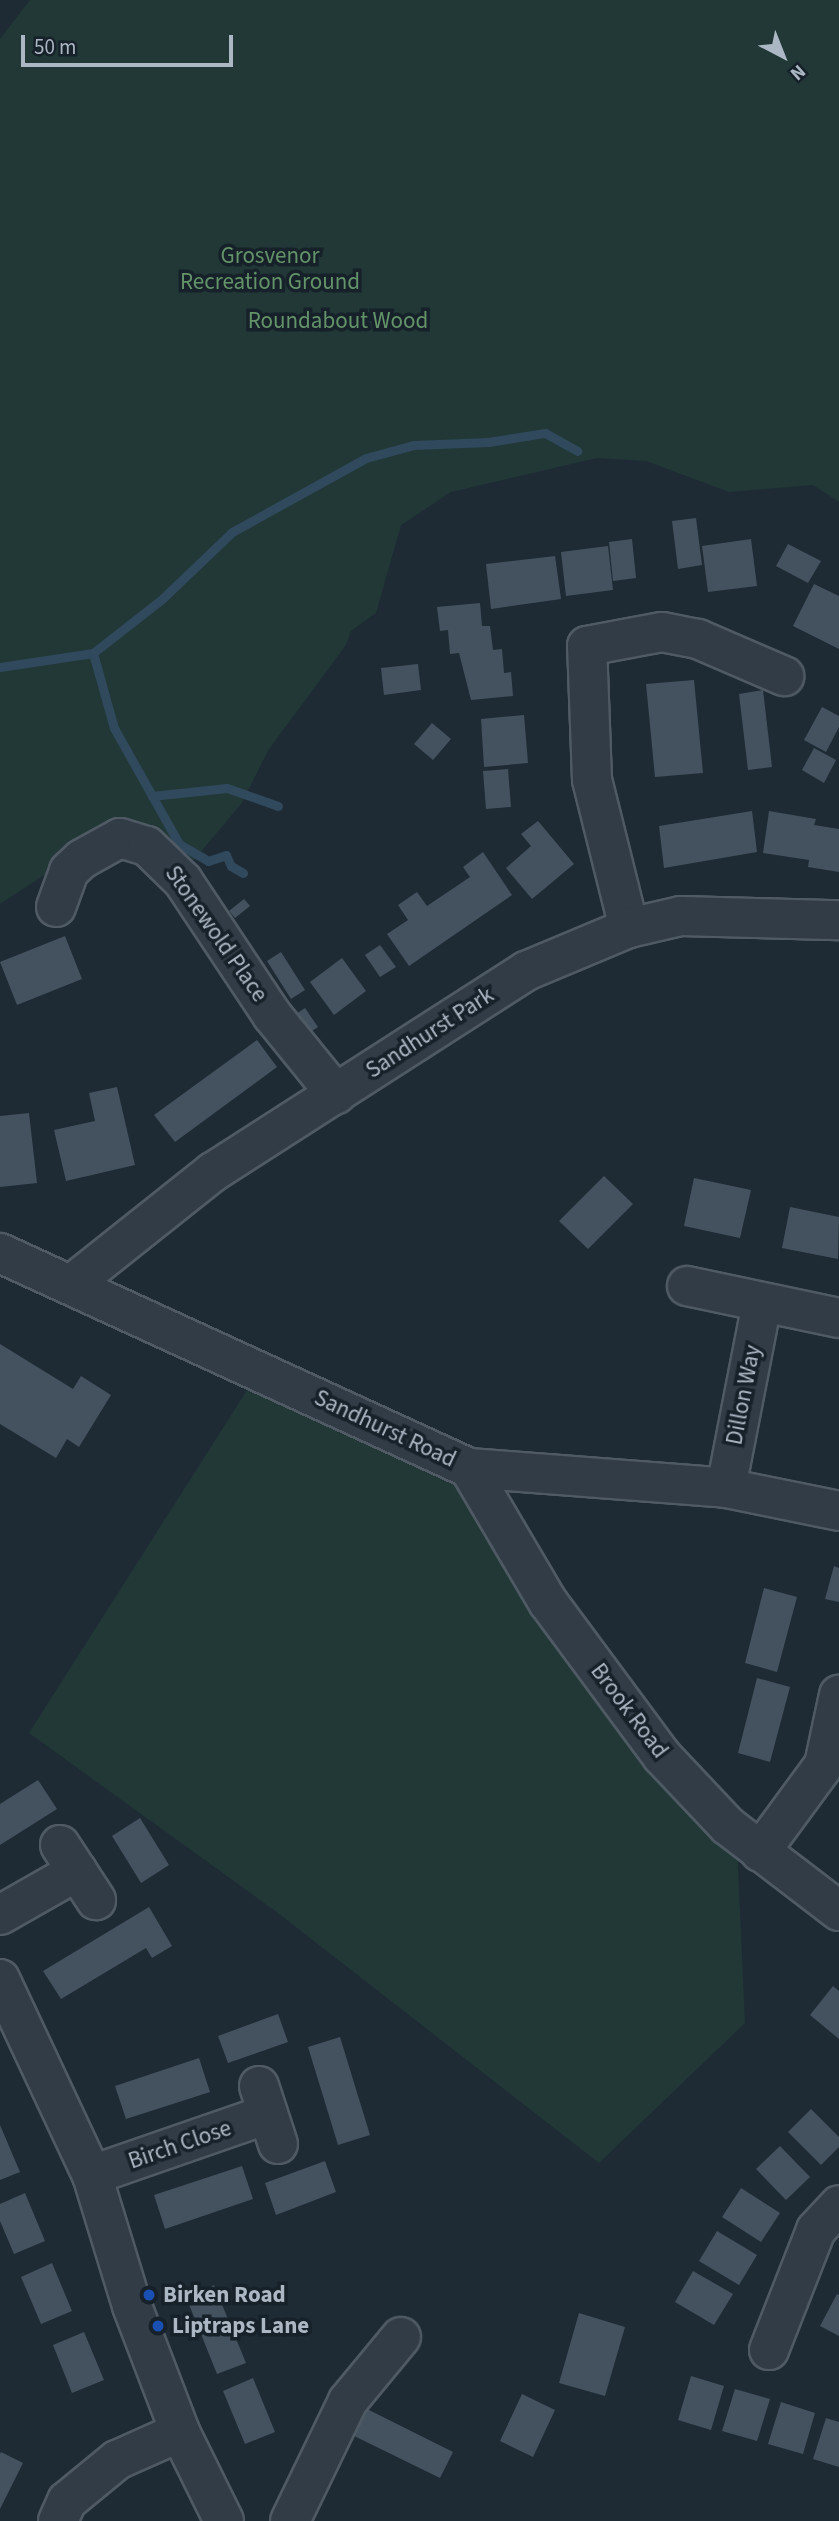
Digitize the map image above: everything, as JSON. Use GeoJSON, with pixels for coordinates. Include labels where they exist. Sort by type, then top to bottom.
{"type":"FeatureCollection","features":[{"type":"Feature","properties":{"kind":"street"},"geometry":{"type":"LineString","coordinates":[[629,928],[592,779],[587,646],[662,632],[698,639],[784,676]]}},
{"type":"Feature","properties":{"kind":"street","name":"Stonewold Place"},"geometry":{"type":"LineString","coordinates":[[56,906],[69,871],[92,853],[120,838],[147,846],[183,881],[272,1015],[336,1094]]}},
{"type":"Feature","properties":{"kind":"street","name":"Sandhurst Park"},"geometry":{"type":"LineString","coordinates":[[72,1284],[213,1172],[526,971],[629,928],[681,916],[839,920]]}},
{"type":"Feature","properties":{"kind":"street","name":"Sandhurst Road"},"geometry":{"type":"LineString","coordinates":[[0,1253],[469,1468],[726,1488],[839,1511]]}},
{"type":"Feature","properties":{"kind":"street"},"geometry":{"type":"LineString","coordinates":[[687,1286],[839,1318]]}},
{"type":"Feature","properties":{"kind":"street","name":"Dillon Way"},"geometry":{"type":"LineString","coordinates":[[726,1488],[762,1302]]}},
{"type":"Feature","properties":{"kind":"street","name":"Brook Road"},"geometry":{"type":"LineString","coordinates":[[469,1468],[548,1602],[662,1756],[761,1852],[839,1911]]}},
{"type":"Feature","properties":{"kind":"street"},"geometry":{"type":"LineString","coordinates":[[761,1852],[824,1765],[839,1695]]}},
{"type":"Feature","properties":{"kind":"street"},"geometry":{"type":"LineString","coordinates":[[0,1915],[78,1872]]}},
{"type":"Feature","properties":{"kind":"street"},"geometry":{"type":"LineString","coordinates":[[0,1979],[92,2175],[132,2306],[180,2432],[224,2521]]}},
{"type":"Feature","properties":{"kind":"street","name":"Birch Close"},"geometry":{"type":"LineString","coordinates":[[92,2175],[268,2115]]}},
{"type":"Feature","properties":{"kind":"street"},"geometry":{"type":"LineString","coordinates":[[769,2350],[816,2231],[839,2205]]}},
{"type":"Feature","properties":{"kind":"street"},"geometry":{"type":"LineString","coordinates":[[290,2521],[348,2401],[401,2337]]}},
{"type":"Feature","properties":{"kind":"street"},"geometry":{"type":"LineString","coordinates":[[58,2521],[67,2501],[117,2460],[180,2432]]}},
{"type":"Feature","properties":{"kind":"green space","name":"Grosvenor Recreation Ground"},"geometry":{"type":"Polygon","coordinates":[[[30,0],[839,0],[839,502],[813,485],[729,492],[646,461],[597,458],[451,492],[401,525],[376,613],[351,631],[346,645],[269,749],[241,804],[183,873],[93,843],[0,904],[0,39],[30,0]]]}},
{"type":"Feature","properties":{"kind":"green space"},"geometry":{"type":"Polygon","coordinates":[[[251,1384],[485,1483],[736,1823],[745,2023],[599,2163],[278,1913],[29,1733],[251,1384]]]}},
{"type":"Feature","properties":{"kind":"building"},"geometry":{"type":"Polygon","coordinates":[[[696,518],[702,565],[678,569],[672,521],[696,518]]]}},
{"type":"Feature","properties":{"kind":"building"},"geometry":{"type":"Polygon","coordinates":[[[632,539],[636,578],[613,581],[609,542],[632,539]]]}},
{"type":"Feature","properties":{"kind":"building"},"geometry":{"type":"Polygon","coordinates":[[[751,539],[757,586],[708,592],[702,546],[751,539]]]}},
{"type":"Feature","properties":{"kind":"building"},"geometry":{"type":"Polygon","coordinates":[[[788,544],[821,561],[808,583],[776,566],[788,544]]]}},
{"type":"Feature","properties":{"kind":"building"},"geometry":{"type":"Polygon","coordinates":[[[608,546],[613,590],[566,596],[561,552],[608,546]]]}},
{"type":"Feature","properties":{"kind":"building"},"geometry":{"type":"Polygon","coordinates":[[[555,556],[561,599],[491,609],[486,564],[555,556]]]}},
{"type":"Feature","properties":{"kind":"building"},"geometry":{"type":"Polygon","coordinates":[[[814,584],[839,596],[839,649],[793,626],[814,584]]]}},
{"type":"Feature","properties":{"kind":"building"},"geometry":{"type":"Polygon","coordinates":[[[480,603],[482,626],[490,626],[493,650],[502,649],[504,673],[511,672],[513,696],[471,700],[459,653],[450,654],[448,630],[440,631],[437,607],[480,603]]]}},
{"type":"Feature","properties":{"kind":"building"},"geometry":{"type":"Polygon","coordinates":[[[418,664],[421,690],[384,695],[381,668],[418,664]]]}},
{"type":"Feature","properties":{"kind":"building"},"geometry":{"type":"Polygon","coordinates":[[[694,680],[703,773],[655,777],[646,684],[694,680]]]}},
{"type":"Feature","properties":{"kind":"building"},"geometry":{"type":"Polygon","coordinates":[[[763,690],[772,767],[748,770],[739,694],[763,690]]]}},
{"type":"Feature","properties":{"kind":"building"},"geometry":{"type":"Polygon","coordinates":[[[822,707],[839,716],[839,727],[826,752],[804,740],[822,707]]]}},
{"type":"Feature","properties":{"kind":"building"},"geometry":{"type":"Polygon","coordinates":[[[524,715],[528,763],[484,767],[481,719],[524,715]]]}},
{"type":"Feature","properties":{"kind":"building"},"geometry":{"type":"Polygon","coordinates":[[[432,723],[451,739],[433,760],[414,744],[432,723]]]}},
{"type":"Feature","properties":{"kind":"building"},"geometry":{"type":"Polygon","coordinates":[[[814,748],[836,760],[824,783],[802,770],[814,748]]]}},
{"type":"Feature","properties":{"kind":"building"},"geometry":{"type":"Polygon","coordinates":[[[508,769],[511,807],[486,809],[483,771],[508,769]]]}},
{"type":"Feature","properties":{"kind":"building"},"geometry":{"type":"Polygon","coordinates":[[[752,811],[757,852],[664,868],[659,826],[752,811]]]}},
{"type":"Feature","properties":{"kind":"building"},"geometry":{"type":"Polygon","coordinates":[[[769,811],[816,819],[814,825],[839,829],[839,872],[808,867],[809,860],[763,853],[769,811]]]}},
{"type":"Feature","properties":{"kind":"building"},"geometry":{"type":"Polygon","coordinates":[[[538,821],[574,864],[532,899],[506,868],[531,846],[521,834],[538,821]]]}},
{"type":"Feature","properties":{"kind":"building"},"geometry":{"type":"Polygon","coordinates":[[[483,852],[512,895],[409,966],[387,934],[408,920],[398,905],[417,892],[427,906],[470,877],[463,867],[483,852]]]}},
{"type":"Feature","properties":{"kind":"building"},"geometry":{"type":"Polygon","coordinates":[[[244,899],[250,906],[235,918],[229,911],[244,899]]]}},
{"type":"Feature","properties":{"kind":"building"},"geometry":{"type":"Polygon","coordinates":[[[65,936],[82,979],[17,1005],[0,962],[65,936]]]}},
{"type":"Feature","properties":{"kind":"building"},"geometry":{"type":"Polygon","coordinates":[[[380,945],[396,967],[380,977],[365,955],[380,945]]]}},
{"type":"Feature","properties":{"kind":"building"},"geometry":{"type":"Polygon","coordinates":[[[281,952],[305,990],[291,999],[267,961],[281,952]]]}},
{"type":"Feature","properties":{"kind":"building"},"geometry":{"type":"Polygon","coordinates":[[[342,958],[366,991],[334,1015],[310,982],[342,958]]]}},
{"type":"Feature","properties":{"kind":"building"},"geometry":{"type":"Polygon","coordinates":[[[305,1008],[318,1027],[303,1037],[290,1018],[305,1008]]]}},
{"type":"Feature","properties":{"kind":"building"},"geometry":{"type":"Polygon","coordinates":[[[257,1040],[277,1067],[175,1142],[154,1115],[257,1040]]]}},
{"type":"Feature","properties":{"kind":"building"},"geometry":{"type":"Polygon","coordinates":[[[117,1087],[135,1165],[66,1181],[54,1130],[95,1121],[89,1093],[117,1087]]]}},
{"type":"Feature","properties":{"kind":"building"},"geometry":{"type":"Polygon","coordinates":[[[29,1113],[37,1183],[0,1187],[0,1116],[29,1113]]]}},
{"type":"Feature","properties":{"kind":"building"},"geometry":{"type":"Polygon","coordinates":[[[604,1176],[633,1204],[588,1249],[559,1221],[604,1176]]]}},
{"type":"Feature","properties":{"kind":"building"},"geometry":{"type":"Polygon","coordinates":[[[694,1178],[751,1190],[740,1238],[684,1226],[694,1178]]]}},
{"type":"Feature","properties":{"kind":"building"},"geometry":{"type":"Polygon","coordinates":[[[790,1207],[839,1217],[838,1259],[782,1248],[790,1207]]]}},
{"type":"Feature","properties":{"kind":"building"},"geometry":{"type":"Polygon","coordinates":[[[0,1344],[73,1389],[81,1376],[111,1395],[79,1447],[67,1439],[56,1458],[0,1424],[0,1344]]]}},
{"type":"Feature","properties":{"kind":"building"},"geometry":{"type":"Polygon","coordinates":[[[834,1566],[839,1568],[839,1602],[825,1599],[834,1566]]]}},
{"type":"Feature","properties":{"kind":"building"},"geometry":{"type":"Polygon","coordinates":[[[764,1588],[797,1597],[777,1672],[745,1663],[764,1588]]]}},
{"type":"Feature","properties":{"kind":"building"},"geometry":{"type":"Polygon","coordinates":[[[757,1678],[790,1687],[770,1762],[738,1753],[757,1678]]]}},
{"type":"Feature","properties":{"kind":"building"},"geometry":{"type":"Polygon","coordinates":[[[38,1780],[57,1809],[0,1845],[0,1804],[38,1780]]]}},
{"type":"Feature","properties":{"kind":"building"},"geometry":{"type":"Polygon","coordinates":[[[140,1818],[169,1865],[141,1883],[112,1836],[140,1818]]]}},
{"type":"Feature","properties":{"kind":"building"},"geometry":{"type":"Polygon","coordinates":[[[149,1907],[172,1946],[152,1958],[146,1948],[61,1999],[43,1971],[149,1907]]]}},
{"type":"Feature","properties":{"kind":"building"},"geometry":{"type":"Polygon","coordinates":[[[833,1986],[839,1991],[839,2039],[810,2015],[833,1986]]]}},
{"type":"Feature","properties":{"kind":"building"},"geometry":{"type":"Polygon","coordinates":[[[278,2014],[288,2042],[228,2063],[218,2036],[278,2014]]]}},
{"type":"Feature","properties":{"kind":"building"},"geometry":{"type":"Polygon","coordinates":[[[340,2037],[370,2135],[338,2145],[308,2047],[340,2037]]]}},
{"type":"Feature","properties":{"kind":"building"},"geometry":{"type":"Polygon","coordinates":[[[199,2058],[210,2092],[126,2119],[115,2086],[199,2058]]]}},
{"type":"Feature","properties":{"kind":"building"},"geometry":{"type":"Polygon","coordinates":[[[811,2109],[839,2137],[839,2147],[821,2165],[788,2132],[811,2109]]]}},
{"type":"Feature","properties":{"kind":"building"},"geometry":{"type":"Polygon","coordinates":[[[0,2125],[20,2172],[0,2180],[0,2125]]]}},
{"type":"Feature","properties":{"kind":"building"},"geometry":{"type":"Polygon","coordinates":[[[780,2146],[810,2177],[786,2200],[756,2169],[780,2146]]]}},
{"type":"Feature","properties":{"kind":"building"},"geometry":{"type":"Polygon","coordinates":[[[325,2161],[336,2192],[276,2215],[265,2183],[325,2161]]]}},
{"type":"Feature","properties":{"kind":"building"},"geometry":{"type":"Polygon","coordinates":[[[242,2166],[253,2199],[165,2229],[154,2195],[242,2166]]]}},
{"type":"Feature","properties":{"kind":"building"},"geometry":{"type":"Polygon","coordinates":[[[741,2188],[780,2213],[761,2242],[722,2217],[741,2188]]]}},
{"type":"Feature","properties":{"kind":"building"},"geometry":{"type":"Polygon","coordinates":[[[25,2193],[45,2241],[14,2254],[0,2221],[0,2204],[25,2193]]]}},
{"type":"Feature","properties":{"kind":"building"},"geometry":{"type":"Polygon","coordinates":[[[717,2231],[757,2255],[739,2285],[699,2261],[717,2231]]]}},
{"type":"Feature","properties":{"kind":"building"},"geometry":{"type":"Polygon","coordinates":[[[52,2263],[72,2311],[41,2324],[21,2277],[52,2263]]]}},
{"type":"Feature","properties":{"kind":"building"},"geometry":{"type":"Polygon","coordinates":[[[693,2271],[733,2294],[714,2325],[675,2302],[693,2271]]]}},
{"type":"Feature","properties":{"kind":"building"},"geometry":{"type":"Polygon","coordinates":[[[214,2285],[246,2363],[217,2374],[186,2297],[214,2285]]]}},
{"type":"Feature","properties":{"kind":"building"},"geometry":{"type":"Polygon","coordinates":[[[837,2294],[839,2295],[839,2336],[820,2326],[837,2294]]]}},
{"type":"Feature","properties":{"kind":"building"},"geometry":{"type":"Polygon","coordinates":[[[579,2313],[625,2327],[605,2396],[559,2383],[579,2313]]]}},
{"type":"Feature","properties":{"kind":"building"},"geometry":{"type":"Polygon","coordinates":[[[84,2332],[104,2380],[72,2393],[53,2345],[84,2332]]]}},
{"type":"Feature","properties":{"kind":"building"},"geometry":{"type":"Polygon","coordinates":[[[691,2376],[724,2386],[711,2430],[678,2420],[691,2376]]]}},
{"type":"Feature","properties":{"kind":"building"},"geometry":{"type":"Polygon","coordinates":[[[253,2378],[275,2432],[245,2444],[223,2391],[253,2378]]]}},
{"type":"Feature","properties":{"kind":"building"},"geometry":{"type":"Polygon","coordinates":[[[735,2389],[770,2399],[757,2441],[722,2431],[735,2389]]]}},
{"type":"Feature","properties":{"kind":"building"},"geometry":{"type":"Polygon","coordinates":[[[522,2394],[555,2410],[533,2457],[500,2441],[522,2394]]]}},
{"type":"Feature","properties":{"kind":"building"},"geometry":{"type":"Polygon","coordinates":[[[781,2402],[815,2413],[803,2454],[768,2444],[781,2402]]]}},
{"type":"Feature","properties":{"kind":"building"},"geometry":{"type":"Polygon","coordinates":[[[357,2404],[453,2452],[440,2478],[344,2431],[357,2404]]]}},
{"type":"Feature","properties":{"kind":"building"},"geometry":{"type":"Polygon","coordinates":[[[826,2418],[839,2422],[839,2467],[813,2459],[826,2418]]]}},
{"type":"Feature","properties":{"kind":"building"},"geometry":{"type":"Polygon","coordinates":[[[1,2452],[23,2463],[0,2509],[0,2454],[1,2452]]]}},
{"type":"Feature","properties":{"kind":"waterway"},"geometry":{"type":"LineString","coordinates":[[0,667],[93,653],[162,599],[232,532],[366,458],[414,445],[488,442],[545,433],[577,451]]}},
{"type":"Feature","properties":{"kind":"waterway"},"geometry":{"type":"LineString","coordinates":[[93,653],[114,728],[179,844],[208,861],[226,855],[231,866],[243,873]]}},
{"type":"Feature","properties":{"kind":"waterway"},"geometry":{"type":"LineString","coordinates":[[152,796],[227,788],[278,806]]}},
{"type":"Feature","properties":{"kind":"place","name":"Birken Road"},"geometry":{"type":"Point","coordinates":[149,2295]}},
{"type":"Feature","properties":{"kind":"place","name":"Liptraps Lane"},"geometry":{"type":"Point","coordinates":[158,2326]}},
{"type":"Feature","properties":{"kind":"park label","name":"Roundabout Wood"},"geometry":{"type":"Point","coordinates":[338,321]}}]}
